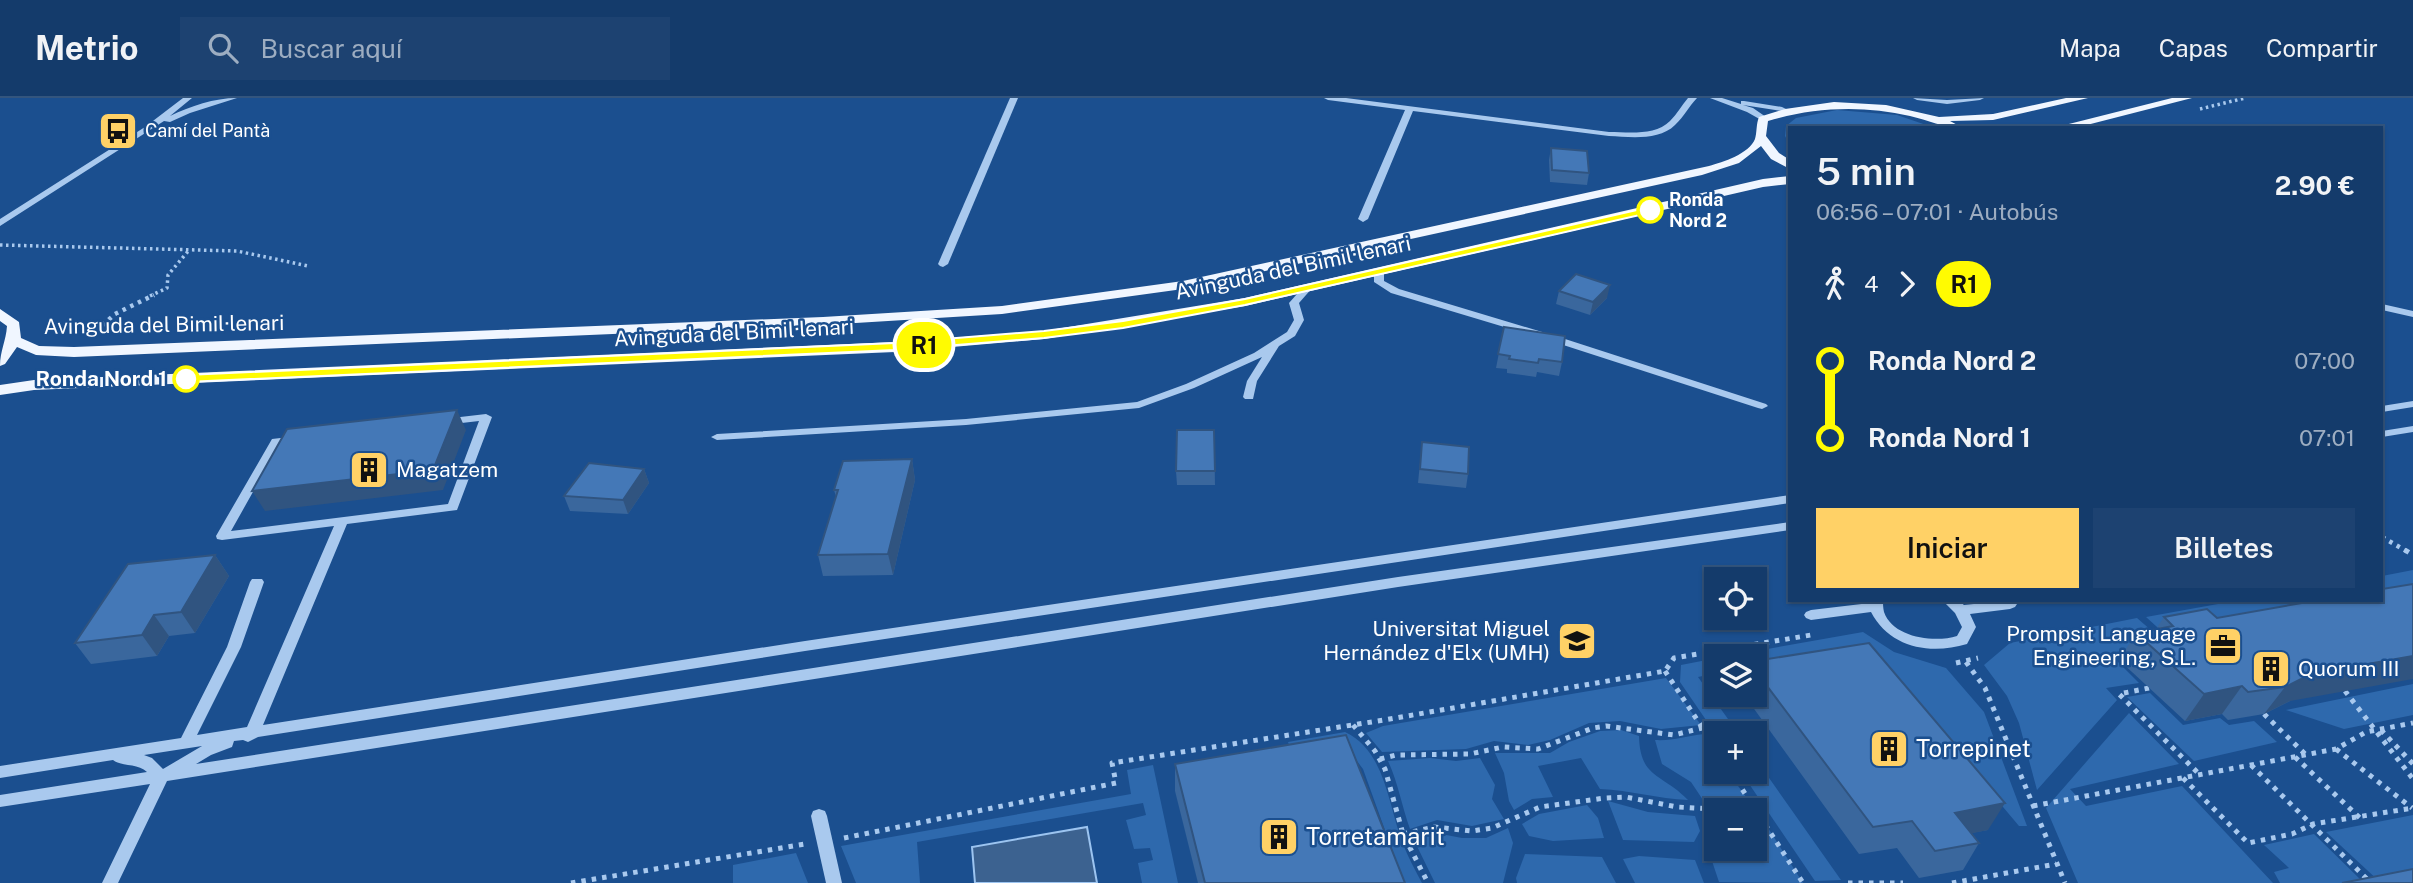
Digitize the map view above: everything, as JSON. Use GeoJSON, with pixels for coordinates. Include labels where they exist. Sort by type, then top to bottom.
{"type":"FeatureCollection","features":[{"type":"Feature","properties":{"kind":"main road"},"geometry":{"type":"LineString","coordinates":[[1930,117],[1993,117],[2082,98]]}},
{"type":"Feature","properties":{"kind":"main road"},"geometry":{"type":"LineString","coordinates":[[2067,126],[2186,98]]}},
{"type":"Feature","properties":{"kind":"main road"},"geometry":{"type":"LineString","coordinates":[[1788,164],[1775,156],[1761,139],[1763,119],[1782,109],[1806,103],[1844,102],[1889,107],[1930,117],[1952,126]]}},
{"type":"Feature","properties":{"kind":"main road","name":"Avinguda del Bimil·lenari"},"geometry":{"type":"LineString","coordinates":[[14,341],[36,350],[87,352],[823,321],[1003,310],[1183,285],[1653,182],[1735,161],[1754,149],[1761,139]]}},
{"type":"Feature","properties":{"kind":"main road","name":"Avinguda del Bimil·lenari"},"geometry":{"type":"LineString","coordinates":[[0,390],[34,385],[979,342],[1183,314],[1770,182],[1788,180]]}},
{"type":"Feature","properties":{"kind":"main road"},"geometry":{"type":"LineString","coordinates":[[0,313],[14,325],[14,341],[0,361]]}},
{"type":"Feature","properties":{"kind":"street"},"geometry":{"type":"LineString","coordinates":[[0,223],[148,129],[188,98]]}},
{"type":"Feature","properties":{"kind":"street"},"geometry":{"type":"LineString","coordinates":[[148,129],[187,111],[233,98]]}},
{"type":"Feature","properties":{"kind":"street"},"geometry":{"type":"LineString","coordinates":[[943,264],[1014,98]]}},
{"type":"Feature","properties":{"kind":"street"},"geometry":{"type":"LineString","coordinates":[[1328,98],[1609,134],[1636,135],[1659,131],[1671,125],[1693,98]]}},
{"type":"Feature","properties":{"kind":"street"},"geometry":{"type":"LineString","coordinates":[[1714,98],[1750,110],[1763,119]]}},
{"type":"Feature","properties":{"kind":"street"},"geometry":{"type":"LineString","coordinates":[[1731,98],[1782,109]]}},
{"type":"Feature","properties":{"kind":"street"},"geometry":{"type":"LineString","coordinates":[[1917,98],[1947,102],[1980,98]]}},
{"type":"Feature","properties":{"kind":"street"},"geometry":{"type":"LineString","coordinates":[[1363,219],[1410,108]]}},
{"type":"Feature","properties":{"kind":"street"},"geometry":{"type":"LineString","coordinates":[[1379,271],[1379,282],[1395,291],[1762,406]]}},
{"type":"Feature","properties":{"kind":"street"},"geometry":{"type":"LineString","coordinates":[[717,437],[967,422],[1139,405],[1233,368],[1291,334],[1299,320],[1294,303],[1308,287]]}},
{"type":"Feature","properties":{"kind":"street"},"geometry":{"type":"LineString","coordinates":[[2383,307],[2413,314]]}},
{"type":"Feature","properties":{"kind":"street"},"geometry":{"type":"LineString","coordinates":[[1249,397],[1252,381],[1276,344]]}},
{"type":"Feature","properties":{"kind":"street"},"geometry":{"type":"LineString","coordinates":[[2383,409],[2413,404]]}},
{"type":"Feature","properties":{"kind":"street"},"geometry":{"type":"LineString","coordinates":[[486,417],[453,507],[342,521],[222,536],[276,441],[486,417]]}},
{"type":"Feature","properties":{"kind":"street"},"geometry":{"type":"LineString","coordinates":[[2383,434],[2413,429]]}},
{"type":"Feature","properties":{"kind":"street"},"geometry":{"type":"LineString","coordinates":[[0,772],[805,646],[1788,499]]}},
{"type":"Feature","properties":{"kind":"street"},"geometry":{"type":"LineString","coordinates":[[1738,507],[1788,509]]}},
{"type":"Feature","properties":{"kind":"street"},"geometry":{"type":"LineString","coordinates":[[110,883],[162,776],[206,751],[252,734],[342,521]]}},
{"type":"Feature","properties":{"kind":"street"},"geometry":{"type":"LineString","coordinates":[[0,801],[1371,586],[1788,526]]}},
{"type":"Feature","properties":{"kind":"street"},"geometry":{"type":"LineString","coordinates":[[185,744],[234,647],[257,582]]}},
{"type":"Feature","properties":{"kind":"street"},"geometry":{"type":"LineString","coordinates":[[1811,615],[1876,604],[1879,616],[1898,634],[1927,645],[1953,645],[1962,640],[1969,627],[1961,610],[1951,602]]}},
{"type":"Feature","properties":{"kind":"street"},"geometry":{"type":"LineString","coordinates":[[1961,610],[2010,604]]}},
{"type":"Feature","properties":{"kind":"street"},"geometry":{"type":"LineString","coordinates":[[106,756],[146,762],[162,776]]}},
{"type":"Feature","properties":{"kind":"street"},"geometry":{"type":"LineString","coordinates":[[819,816],[834,883]]}},
{"type":"Feature","properties":{"kind":"path"},"geometry":{"type":"LineString","coordinates":[[0,245],[237,251],[308,267]]}},
{"type":"Feature","properties":{"kind":"path"},"geometry":{"type":"LineString","coordinates":[[96,332],[116,314],[167,288],[169,275],[191,248]]}},
{"type":"Feature","properties":{"kind":"path"},"geometry":{"type":"LineString","coordinates":[[2383,538],[2413,555]]}},
{"type":"Feature","properties":{"kind":"path"},"geometry":{"type":"LineString","coordinates":[[571,883],[823,841],[1116,783],[1112,763],[1665,671],[1674,658],[1819,633]]}},
{"type":"Feature","properties":{"kind":"path"},"geometry":{"type":"LineString","coordinates":[[1953,645],[1985,688],[2065,883]]}},
{"type":"Feature","properties":{"kind":"path"},"geometry":{"type":"LineString","coordinates":[[1949,664],[1978,658]]}},
{"type":"Feature","properties":{"kind":"path"},"geometry":{"type":"LineString","coordinates":[[1665,671],[1704,731]]}},
{"type":"Feature","properties":{"kind":"path"},"geometry":{"type":"LineString","coordinates":[[2149,688],[2119,694],[2199,774]]}},
{"type":"Feature","properties":{"kind":"path"},"geometry":{"type":"LineString","coordinates":[[2345,691],[2413,779]]}},
{"type":"Feature","properties":{"kind":"path"},"geometry":{"type":"LineString","coordinates":[[2272,713],[2264,714],[2306,754]]}},
{"type":"Feature","properties":{"kind":"path"},"geometry":{"type":"LineString","coordinates":[[2033,806],[2336,748],[2366,732],[2413,723]]}},
{"type":"Feature","properties":{"kind":"path"},"geometry":{"type":"LineString","coordinates":[[1353,725],[1385,769],[1404,834],[1428,883]]}},
{"type":"Feature","properties":{"kind":"path"},"geometry":{"type":"LineString","coordinates":[[1380,759],[1396,755],[1470,754],[1503,747],[1538,749],[1593,728],[1606,726],[1674,735],[1702,728]]}},
{"type":"Feature","properties":{"kind":"path"},"geometry":{"type":"LineString","coordinates":[[2377,730],[2413,764]]}},
{"type":"Feature","properties":{"kind":"path"},"geometry":{"type":"LineString","coordinates":[[2336,748],[2413,808]]}},
{"type":"Feature","properties":{"kind":"path"},"geometry":{"type":"LineString","coordinates":[[2294,756],[2360,818]]}},
{"type":"Feature","properties":{"kind":"path"},"geometry":{"type":"LineString","coordinates":[[2250,764],[2371,883]]}},
{"type":"Feature","properties":{"kind":"path"},"geometry":{"type":"LineString","coordinates":[[2182,778],[2248,844],[2292,834],[2313,824],[2413,808]]}},
{"type":"Feature","properties":{"kind":"path"},"geometry":{"type":"LineString","coordinates":[[1404,834],[1434,827],[1482,830],[1513,820],[1540,807],[1605,798],[1626,797],[1677,807],[1704,808]]}},
{"type":"Feature","properties":{"kind":"path"},"geometry":{"type":"LineString","coordinates":[[1767,829],[1803,883]]}},
{"type":"Feature","properties":{"kind":"path"},"geometry":{"type":"LineString","coordinates":[[1952,883],[2056,864]]}},
{"type":"Feature","properties":{"kind":"path"},"geometry":{"type":"LineString","coordinates":[[1848,883],[1903,883]]}},
{"type":"Feature","properties":{"kind":"shaded area"},"geometry":{"type":"Polygon","coordinates":[[[1837,110],[1897,115],[1929,126],[1788,126],[1788,141],[1785,136],[1786,126],[1796,118],[1837,110]]]}},
{"type":"Feature","properties":{"kind":"shaded area"},"geometry":{"type":"Polygon","coordinates":[[[2413,570],[2413,618],[2167,636],[2146,617],[2229,602],[2383,602],[2383,576],[2413,570]]]}},
{"type":"Feature","properties":{"kind":"shaded area"},"geometry":{"type":"Polygon","coordinates":[[[2137,618],[2160,638],[2151,651],[2113,657],[2139,683],[2106,688],[2117,700],[2037,790],[2019,723],[2007,696],[1984,665],[2010,643],[2137,618]]]}},
{"type":"Feature","properties":{"kind":"shaded area"},"geometry":{"type":"Polygon","coordinates":[[[1863,632],[1894,652],[1946,668],[1984,712],[2027,826],[2019,826],[1866,644],[1767,663],[1767,649],[1863,632]]]}},
{"type":"Feature","properties":{"kind":"shaded area"},"geometry":{"type":"Polygon","coordinates":[[[1704,661],[1704,676],[1698,677],[1704,685],[1704,707],[1719,707],[1729,721],[1707,721],[1680,682],[1681,665],[1704,661]]]}},
{"type":"Feature","properties":{"kind":"shaded area"},"geometry":{"type":"Polygon","coordinates":[[[1666,678],[1701,725],[1661,729],[1620,721],[1589,723],[1550,740],[1528,745],[1494,741],[1466,749],[1382,752],[1366,733],[1383,726],[1666,678]]]}},
{"type":"Feature","properties":{"kind":"shaded area"},"geometry":{"type":"Polygon","coordinates":[[[2413,684],[2413,715],[2344,729],[2286,710],[2413,684]]]}},
{"type":"Feature","properties":{"kind":"shaded area"},"geometry":{"type":"Polygon","coordinates":[[[2150,693],[2183,725],[2220,718],[2229,725],[2254,721],[2277,742],[2194,761],[2127,697],[2150,693]]]}},
{"type":"Feature","properties":{"kind":"shaded area"},"geometry":{"type":"Polygon","coordinates":[[[2129,713],[2179,764],[2070,789],[2086,806],[2182,786],[2273,883],[2078,883],[2046,808],[2129,713]]]}},
{"type":"Feature","properties":{"kind":"shaded area"},"geometry":{"type":"Polygon","coordinates":[[[1621,730],[1639,736],[1640,750],[1648,768],[1688,800],[1600,789],[1581,758],[1538,766],[1553,797],[1532,799],[1514,810],[1509,801],[1504,773],[1495,753],[1550,753],[1569,742],[1600,731],[1621,730]]]}},
{"type":"Feature","properties":{"kind":"shaded area"},"geometry":{"type":"Polygon","coordinates":[[[1345,732],[1359,741],[1377,766],[1403,844],[1422,883],[1404,883],[1363,769],[1351,753],[1295,762],[1288,742],[1345,732]]]}},
{"type":"Feature","properties":{"kind":"shaded area"},"geometry":{"type":"Polygon","coordinates":[[[1704,734],[1704,784],[1737,784],[1747,798],[1703,800],[1691,782],[1662,764],[1655,740],[1704,734]]]}},
{"type":"Feature","properties":{"kind":"shaded area"},"geometry":{"type":"Polygon","coordinates":[[[1430,758],[1456,761],[1480,758],[1495,785],[1492,799],[1504,819],[1472,826],[1437,820],[1410,829],[1388,761],[1430,758]]]}},
{"type":"Feature","properties":{"kind":"shaded area"},"geometry":{"type":"Polygon","coordinates":[[[1153,765],[1178,883],[1142,883],[1138,863],[1153,860],[1150,848],[1134,849],[1126,820],[1146,815],[1143,803],[917,842],[920,883],[856,883],[841,846],[1131,794],[1127,770],[1153,765]]]}},
{"type":"Feature","properties":{"kind":"shaded area"},"geometry":{"type":"Polygon","coordinates":[[[1767,775],[1841,880],[1815,881],[1767,810],[1767,798],[1759,798],[1749,784],[1767,784],[1767,775]]]}},
{"type":"Feature","properties":{"kind":"shaded area"},"geometry":{"type":"Polygon","coordinates":[[[1608,801],[1648,812],[1695,816],[1700,831],[1694,842],[1623,840],[1608,801]]]}},
{"type":"Feature","properties":{"kind":"shaded area"},"geometry":{"type":"Polygon","coordinates":[[[1587,805],[1598,818],[1604,838],[1553,841],[1529,836],[1522,824],[1539,814],[1587,805]]]}},
{"type":"Feature","properties":{"kind":"shaded area"},"geometry":{"type":"Polygon","coordinates":[[[2413,815],[2413,881],[2381,883],[2326,832],[2413,815]]]}},
{"type":"Feature","properties":{"kind":"shaded area"},"geometry":{"type":"Polygon","coordinates":[[[1767,826],[1803,883],[1719,882],[1712,861],[1767,861],[1767,826]]]}},
{"type":"Feature","properties":{"kind":"shaded area"},"geometry":{"type":"Polygon","coordinates":[[[1087,827],[1097,883],[975,883],[972,847],[1087,827]]]}},
{"type":"Feature","properties":{"kind":"shaded area"},"geometry":{"type":"Polygon","coordinates":[[[1508,828],[1513,843],[1503,883],[1435,883],[1413,838],[1436,833],[1462,838],[1486,838],[1508,828]]]}},
{"type":"Feature","properties":{"kind":"shaded area"},"geometry":{"type":"Polygon","coordinates":[[[2314,834],[2364,883],[2280,883],[2274,872],[2289,868],[2264,845],[2314,834]]]}},
{"type":"Feature","properties":{"kind":"shaded area"},"geometry":{"type":"Polygon","coordinates":[[[796,853],[808,883],[733,883],[733,865],[796,853]]]}},
{"type":"Feature","properties":{"kind":"shaded area"},"geometry":{"type":"Polygon","coordinates":[[[1525,854],[1602,857],[1616,883],[1517,883],[1516,878],[1525,854]]]}},
{"type":"Feature","properties":{"kind":"shaded area"},"geometry":{"type":"Polygon","coordinates":[[[1639,856],[1695,860],[1704,883],[1635,883],[1623,859],[1639,856]]]}},
{"type":"Feature","properties":{"kind":"building"},"geometry":{"type":"Polygon","coordinates":[[[1551,148],[1587,151],[1589,173],[1552,170],[1551,148]]]}},
{"type":"Feature","properties":{"kind":"building"},"geometry":{"type":"Polygon","coordinates":[[[1576,274],[1610,285],[1593,302],[1559,291],[1576,274]]]}},
{"type":"Feature","properties":{"kind":"building"},"geometry":{"type":"Polygon","coordinates":[[[1504,327],[1565,336],[1562,362],[1539,359],[1538,363],[1509,359],[1510,356],[1498,354],[1504,327]]]}},
{"type":"Feature","properties":{"kind":"building"},"geometry":{"type":"Polygon","coordinates":[[[457,410],[433,470],[252,491],[287,429],[457,410]]]}},
{"type":"Feature","properties":{"kind":"building"},"geometry":{"type":"Polygon","coordinates":[[[1177,430],[1214,430],[1215,471],[1176,471],[1177,430]]]}},
{"type":"Feature","properties":{"kind":"building"},"geometry":{"type":"Polygon","coordinates":[[[1422,442],[1469,447],[1468,474],[1420,469],[1422,442]]]}},
{"type":"Feature","properties":{"kind":"building"},"geometry":{"type":"Polygon","coordinates":[[[912,459],[888,554],[818,555],[838,490],[834,490],[843,461],[912,459]]]}},
{"type":"Feature","properties":{"kind":"building"},"geometry":{"type":"Polygon","coordinates":[[[589,463],[644,469],[623,500],[564,496],[589,463]]]}},
{"type":"Feature","properties":{"kind":"building"},"geometry":{"type":"Polygon","coordinates":[[[215,555],[181,612],[154,615],[142,635],[75,643],[128,564],[215,555]]]}},
{"type":"Feature","properties":{"kind":"building","name":"Quorum III"},"geometry":{"type":"Polygon","coordinates":[[[2413,584],[2413,656],[2311,674],[2285,687],[2248,692],[2242,686],[2204,694],[2136,633],[2173,626],[2164,617],[2207,609],[2217,618],[2308,602],[2383,602],[2383,589],[2413,584]]]}},
{"type":"Feature","properties":{"kind":"building"},"geometry":{"type":"Polygon","coordinates":[[[1869,643],[2005,803],[1955,813],[1979,843],[1935,851],[1912,821],[1873,827],[1767,686],[1767,659],[1869,643]]]}},
{"type":"Feature","properties":{"kind":"building","name":"Torretamarit"},"geometry":{"type":"Polygon","coordinates":[[[1346,735],[1405,883],[1205,883],[1175,764],[1346,735]]]}},
{"type":"Feature","properties":{"kind":"building"},"geometry":{"type":"Polygon","coordinates":[[[2413,869],[2413,883],[2342,883],[2413,869]]]}},
{"type":"Feature","properties":{"kind":"bus line","name":"R1"},"geometry":{"type":"LineString","coordinates":[[186,379],[979,342],[1123,324],[1245,302],[1650,210]]}},
{"type":"Feature","properties":{"kind":"place","name":"Camí del Pantà"},"geometry":{"type":"Point","coordinates":[118,131]}},
{"type":"Feature","properties":{"kind":"place","name":"Ronda Nord 2"},"geometry":{"type":"Point","coordinates":[1650,210]}},
{"type":"Feature","properties":{"kind":"place","name":"Ronda Nord 1"},"geometry":{"type":"Point","coordinates":[186,379]}},
{"type":"Feature","properties":{"kind":"place","name":"Magatzem"},"geometry":{"type":"Point","coordinates":[369,470]}},
{"type":"Feature","properties":{"kind":"place","name":"Universitat Miguel Hernández d'Elx (UMH)"},"geometry":{"type":"Point","coordinates":[1577,641]}},
{"type":"Feature","properties":{"kind":"place","name":"Prompsit Language Engineering, S.L."},"geometry":{"type":"Point","coordinates":[2223,646]}},
{"type":"Feature","properties":{"kind":"place","name":"Quorum III"},"geometry":{"type":"Point","coordinates":[2271,669]}},
{"type":"Feature","properties":{"kind":"place","name":"Torrepinet"},"geometry":{"type":"Point","coordinates":[1889,749]}},
{"type":"Feature","properties":{"kind":"place","name":"Torretamarit"},"geometry":{"type":"Point","coordinates":[1279,837]}}]}
